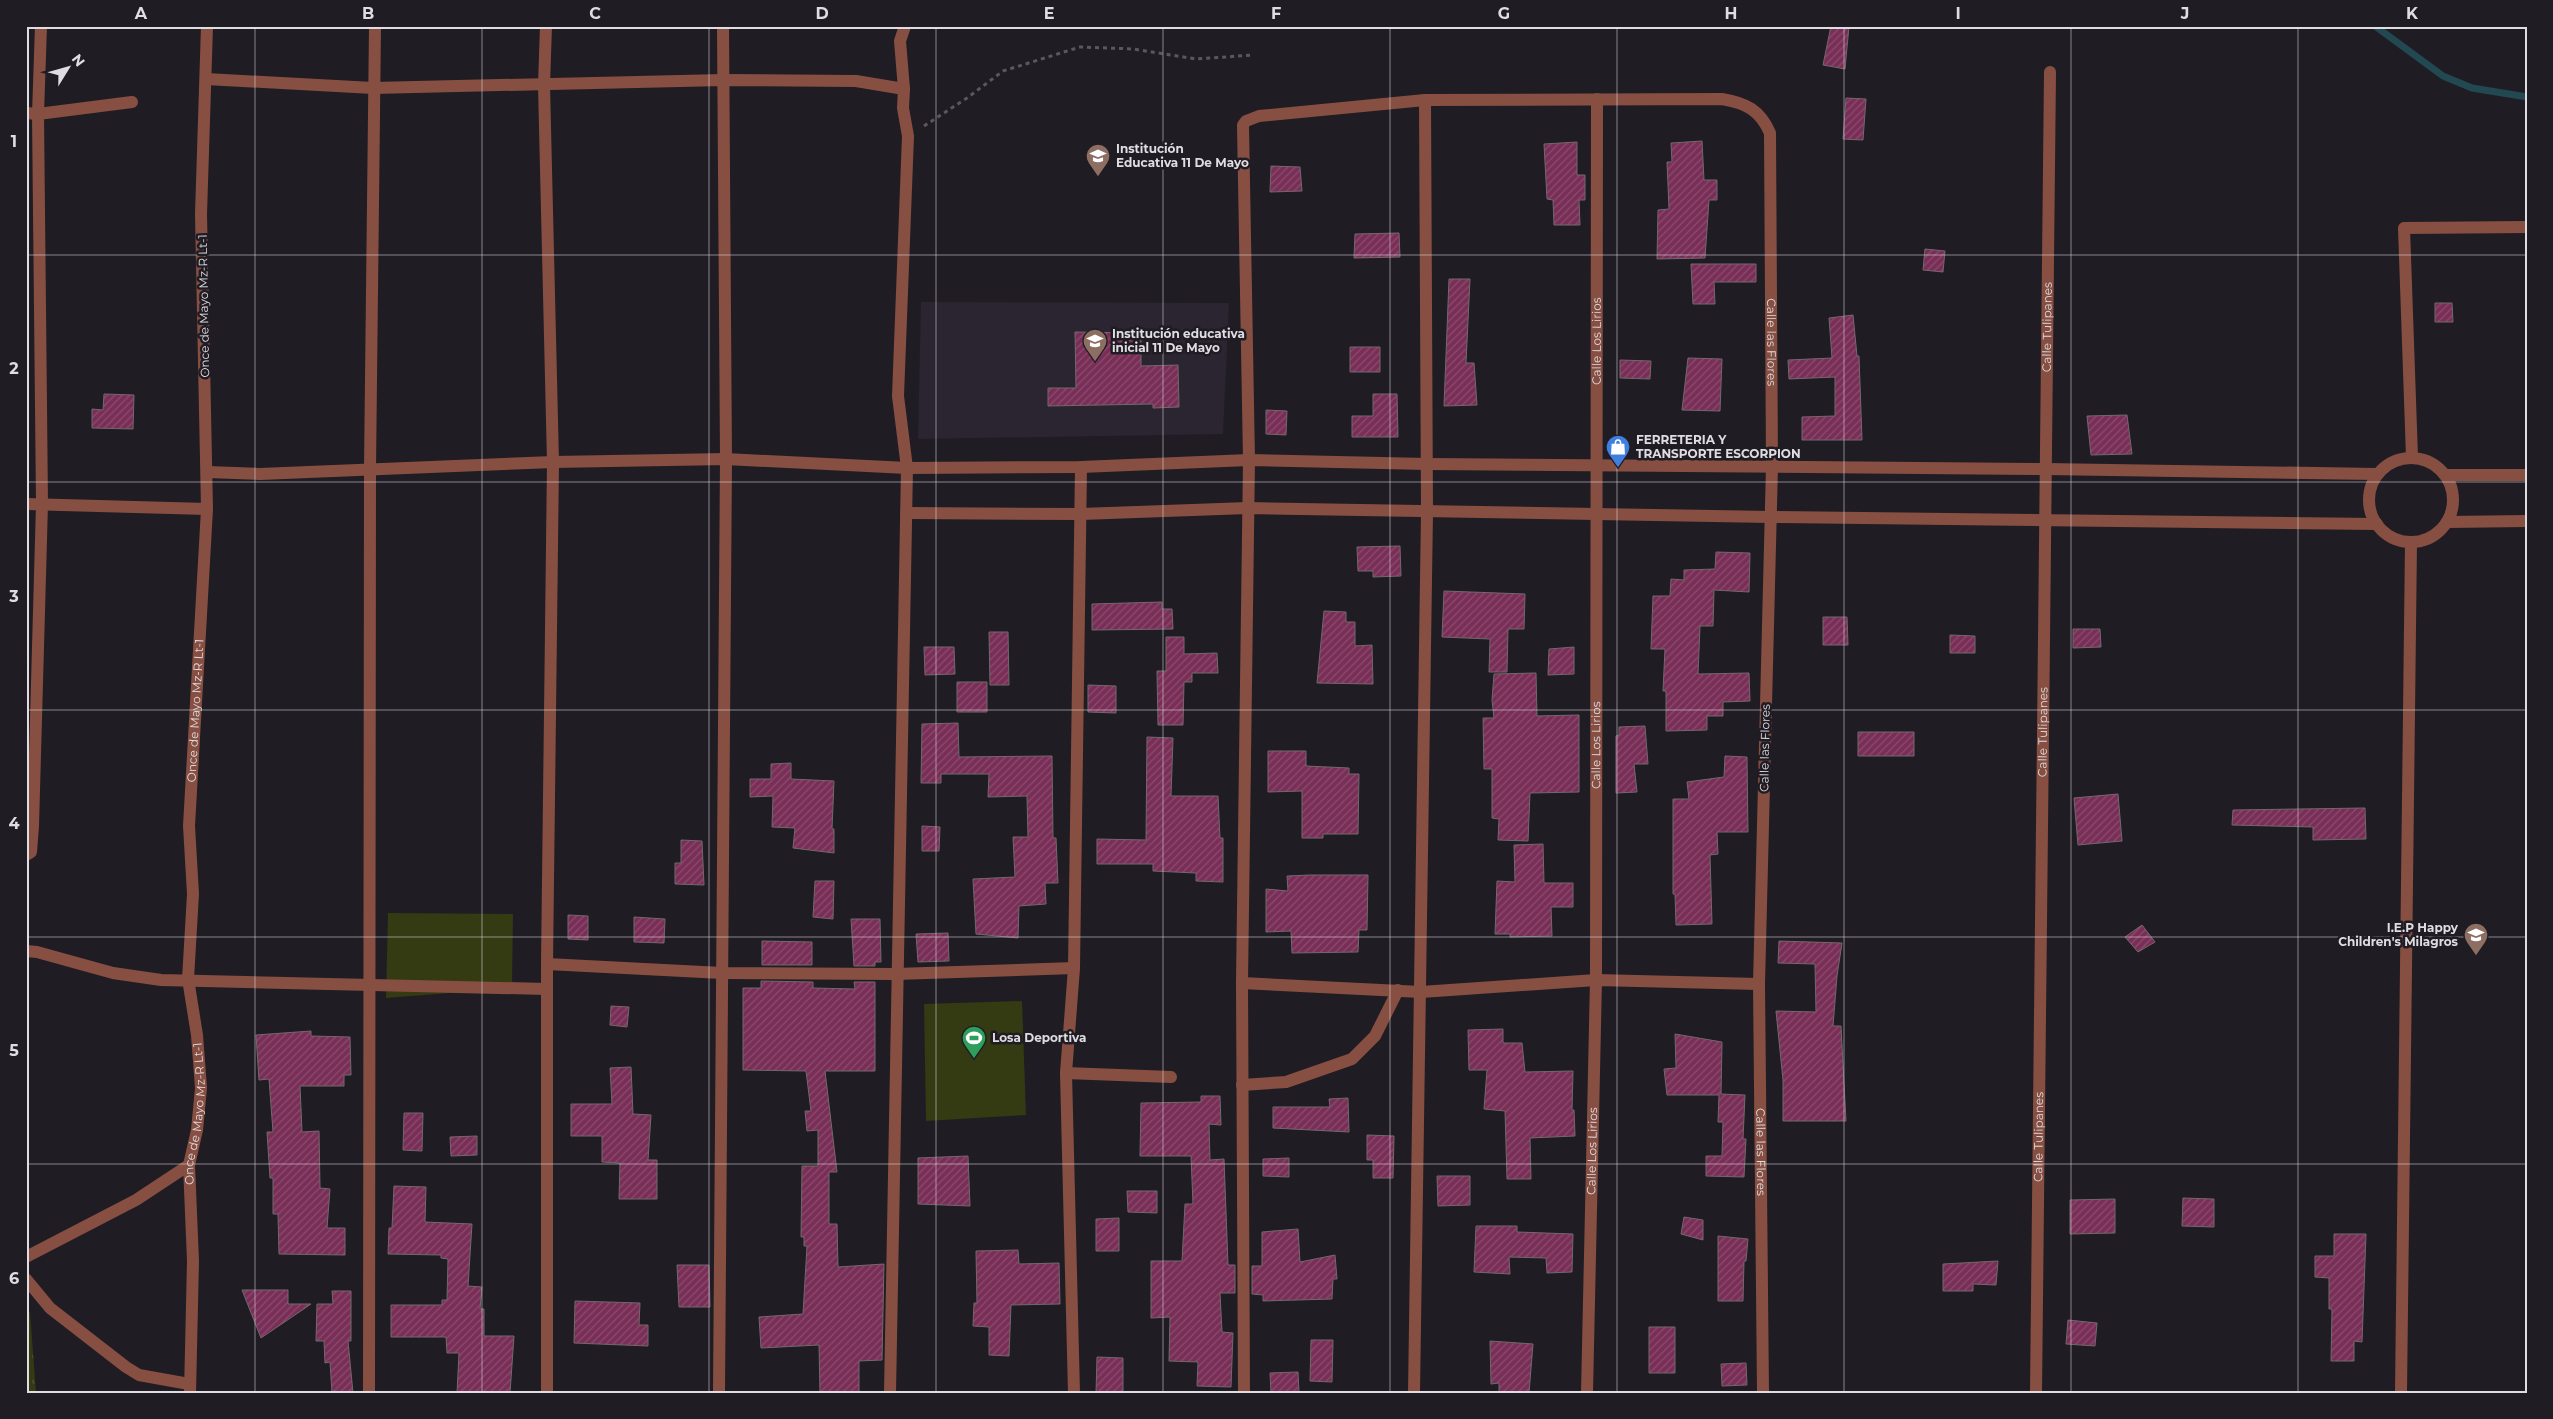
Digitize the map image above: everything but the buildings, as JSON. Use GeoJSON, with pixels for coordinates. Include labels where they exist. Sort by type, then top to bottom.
{"type":"FeatureCollection","features":[{"type":"Feature","properties":{"kind":"street"},"geometry":{"type":"LineString","coordinates":[[26,856],[31,852],[33,826],[42,504],[32,113],[41,26]]}},
{"type":"Feature","properties":{"kind":"street","name":"Once de Mayo Mz-R Lt-1"},"geometry":{"type":"LineString","coordinates":[[189,1389],[193,1261],[189,1165],[196,1130],[201,1088],[198,1035],[188,979],[193,894],[189,826],[208,472],[201,214],[207,26]]}},
{"type":"Feature","properties":{"kind":"street"},"geometry":{"type":"LineString","coordinates":[[369,1393],[370,468],[375,26]]}},
{"type":"Feature","properties":{"kind":"street"},"geometry":{"type":"LineString","coordinates":[[546,26],[544,85],[553,462],[547,964],[547,1393]]}},
{"type":"Feature","properties":{"kind":"street"},"geometry":{"type":"LineString","coordinates":[[719,1393],[726,458],[723,26]]}},
{"type":"Feature","properties":{"kind":"street"},"geometry":{"type":"LineString","coordinates":[[890,1393],[896,974],[906,513],[906,468],[898,396],[908,136],[903,108],[904,89],[900,41],[905,26]]}},
{"type":"Feature","properties":{"kind":"street","name":"Calle Tulipanes"},"geometry":{"type":"LineString","coordinates":[[2036,1393],[2050,72]]}},
{"type":"Feature","properties":{"kind":"street"},"geometry":{"type":"LineString","coordinates":[[206,79],[373,88],[723,80],[856,81],[904,89]]}},
{"type":"Feature","properties":{"kind":"street"},"geometry":{"type":"LineString","coordinates":[[1244,1393],[1242,983],[1249,460],[1243,125],[1246,121],[1259,116],[1425,100],[1597,99]]}},
{"type":"Feature","properties":{"kind":"street","name":"Calle las Flores"},"geometry":{"type":"LineString","coordinates":[[1597,99],[1722,99],[1740,102],[1754,108],[1765,121],[1770,133],[1772,466],[1759,984],[1763,1393]]}},
{"type":"Feature","properties":{"kind":"street","name":"Calle Los Lirios"},"geometry":{"type":"LineString","coordinates":[[1587,1393],[1596,980],[1597,99]]}},
{"type":"Feature","properties":{"kind":"street"},"geometry":{"type":"LineString","coordinates":[[1414,1393],[1418,1015],[1421,992],[1427,512],[1425,100]]}},
{"type":"Feature","properties":{"kind":"street"},"geometry":{"type":"LineString","coordinates":[[32,113],[132,102]]}},
{"type":"Feature","properties":{"kind":"street"},"geometry":{"type":"LineString","coordinates":[[2412,457],[2404,228],[2527,228]]}},
{"type":"Feature","properties":{"kind":"street"},"geometry":{"type":"LineString","coordinates":[[2412,457],[2425,459],[2437,466],[2446,475],[2452,487],[2454,500],[2447,522],[2436,534],[2424,540],[2411,542],[2398,540],[2386,534],[2377,524],[2371,512],[2369,499],[2371,486],[2377,474],[2387,465],[2398,459],[2412,457]]}},
{"type":"Feature","properties":{"kind":"street"},"geometry":{"type":"LineString","coordinates":[[208,472],[260,474],[370,468],[726,458],[906,468],[1081,467],[1249,460],[1427,464],[1772,466],[2377,474]]}},
{"type":"Feature","properties":{"kind":"street"},"geometry":{"type":"LineString","coordinates":[[1074,1393],[1066,1073],[1074,968],[1081,467]]}},
{"type":"Feature","properties":{"kind":"street"},"geometry":{"type":"LineString","coordinates":[[2446,475],[2527,474]]}},
{"type":"Feature","properties":{"kind":"street"},"geometry":{"type":"LineString","coordinates":[[26,504],[207,509]]}},
{"type":"Feature","properties":{"kind":"street"},"geometry":{"type":"LineString","coordinates":[[906,513],[1081,514],[1248,508],[1771,518],[2377,524]]}},
{"type":"Feature","properties":{"kind":"street"},"geometry":{"type":"LineString","coordinates":[[2447,522],[2527,521]]}},
{"type":"Feature","properties":{"kind":"street"},"geometry":{"type":"LineString","coordinates":[[2401,1393],[2411,542]]}},
{"type":"Feature","properties":{"kind":"street"},"geometry":{"type":"LineString","coordinates":[[26,951],[37,952],[113,973],[161,980],[188,979],[547,989]]}},
{"type":"Feature","properties":{"kind":"street"},"geometry":{"type":"LineString","coordinates":[[547,964],[722,973],[896,974],[1074,968]]}},
{"type":"Feature","properties":{"kind":"street"},"geometry":{"type":"LineString","coordinates":[[1242,983],[1421,992],[1596,980],[1759,984]]}},
{"type":"Feature","properties":{"kind":"street"},"geometry":{"type":"LineString","coordinates":[[1242,1085],[1286,1082],[1352,1059],[1375,1036],[1398,990]]}},
{"type":"Feature","properties":{"kind":"street"},"geometry":{"type":"LineString","coordinates":[[1066,1073],[1171,1077]]}},
{"type":"Feature","properties":{"kind":"street"},"geometry":{"type":"LineString","coordinates":[[26,1257],[136,1200],[189,1165]]}},
{"type":"Feature","properties":{"kind":"street"},"geometry":{"type":"LineString","coordinates":[[26,1279],[50,1308],[126,1367],[139,1375],[189,1389]]}},
{"type":"Feature","properties":{"kind":"path"},"geometry":{"type":"LineString","coordinates":[[908,136],[967,98],[1003,71],[1080,47],[1133,49],[1196,59],[1254,55]]}},
{"type":"Feature","properties":{"kind":"shaded area"},"geometry":{"type":"Polygon","coordinates":[[[921,302],[1229,303],[1223,434],[918,439],[921,302]]]}},
{"type":"Feature","properties":{"kind":"green space"},"geometry":{"type":"Polygon","coordinates":[[[388,913],[513,914],[512,988],[386,998],[388,913]]]}},
{"type":"Feature","properties":{"kind":"green space","name":"Losa Deportiva"},"geometry":{"type":"Polygon","coordinates":[[[1022,1001],[1026,1115],[926,1121],[924,1004],[1022,1001]]]}},
{"type":"Feature","properties":{"kind":"green space"},"geometry":{"type":"Polygon","coordinates":[[[26,1307],[30,1313],[36,1393],[26,1393],[26,1307]]]}},
{"type":"Feature","properties":{"kind":"waterway"},"geometry":{"type":"LineString","coordinates":[[2375,26],[2443,76],[2472,88],[2527,97]]}},
{"type":"Feature","properties":{"kind":"place","name":"Institución Educativa 11 De Mayo"},"geometry":{"type":"Point","coordinates":[1098,177]}},
{"type":"Feature","properties":{"kind":"place","name":"Institución educativa inicial 11 De Mayo"},"geometry":{"type":"Point","coordinates":[1095,362]}},
{"type":"Feature","properties":{"kind":"place","name":"FERRETERIA Y TRANSPORTE ESCORPION"},"geometry":{"type":"Point","coordinates":[1618,468]}},
{"type":"Feature","properties":{"kind":"place","name":"I.E.P Happy Children's Milagros"},"geometry":{"type":"Point","coordinates":[2476,956]}},
{"type":"Feature","properties":{"kind":"place","name":"Losa Deportiva"},"geometry":{"type":"Point","coordinates":[974,1059]}}]}
